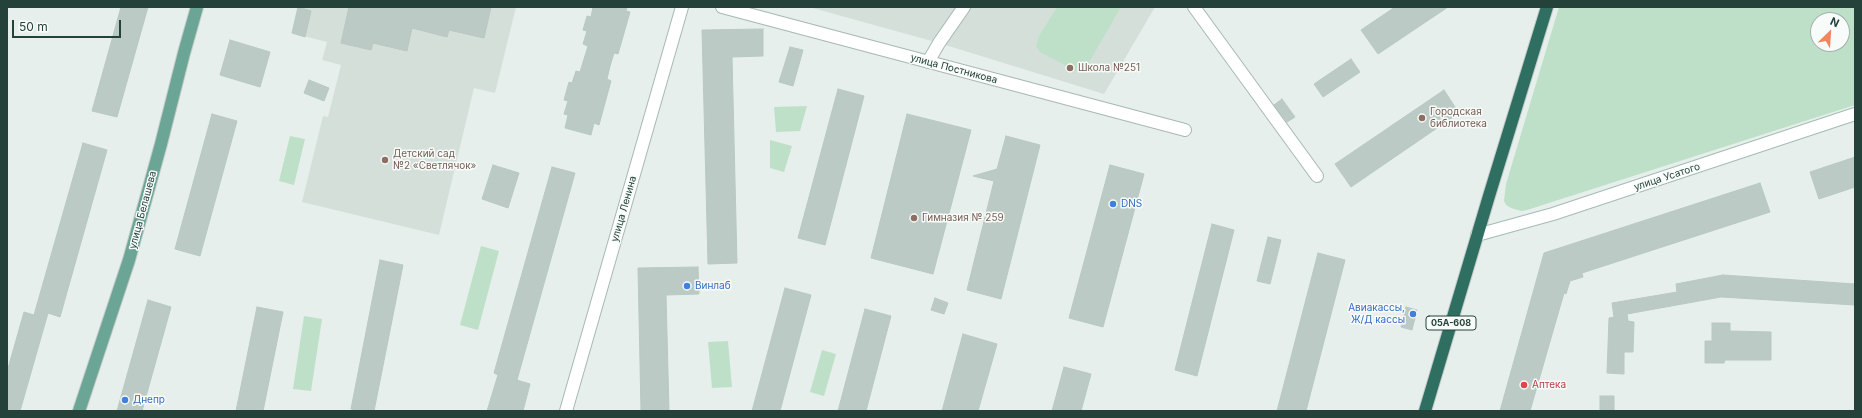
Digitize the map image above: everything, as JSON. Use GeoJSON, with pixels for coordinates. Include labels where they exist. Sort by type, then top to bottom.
{"type":"FeatureCollection","features":[{"type":"Feature","properties":{"kind":"highway","name":"05А-608"},"geometry":{"type":"LineString","coordinates":[[1425,411],[1477,234],[1547,7]]}},
{"type":"Feature","properties":{"kind":"main road","name":"улица Белашева"},"geometry":{"type":"LineString","coordinates":[[79,411],[129,260],[198,7]]}},
{"type":"Feature","properties":{"kind":"street","name":"улица Ленина"},"geometry":{"type":"LineString","coordinates":[[566,411],[682,7]]}},
{"type":"Feature","properties":{"kind":"street","name":"улица Постникова"},"geometry":{"type":"LineString","coordinates":[[722,7],[1185,130]]}},
{"type":"Feature","properties":{"kind":"street"},"geometry":{"type":"LineString","coordinates":[[928,62],[939,42],[964,7]]}},
{"type":"Feature","properties":{"kind":"street"},"geometry":{"type":"LineString","coordinates":[[1194,7],[1317,176]]}},
{"type":"Feature","properties":{"kind":"street","name":"улица Усатого"},"geometry":{"type":"LineString","coordinates":[[1477,234],[1553,214],[1855,114]]}},
{"type":"Feature","properties":{"kind":"shaded area","name":"Детский сад №2 «Светлячок»"},"geometry":{"type":"Polygon","coordinates":[[[296,7],[516,7],[495,93],[474,88],[439,235],[302,202],[323,116],[328,117],[341,65],[322,60],[327,42],[292,33],[298,8],[296,7]]]}},
{"type":"Feature","properties":{"kind":"shaded area","name":"Школа №251"},"geometry":{"type":"Polygon","coordinates":[[[809,7],[1155,7],[1104,94],[939,43],[809,7]]]}},
{"type":"Feature","properties":{"kind":"green space"},"geometry":{"type":"Polygon","coordinates":[[[1057,7],[1121,7],[1088,64],[1083,69],[1076,71],[1040,52],[1036,46],[1039,36],[1057,7]]]}},
{"type":"Feature","properties":{"kind":"green space"},"geometry":{"type":"Polygon","coordinates":[[[1559,7],[1855,7],[1855,105],[1527,210],[1521,211],[1511,208],[1506,205],[1504,201],[1506,184],[1559,7]]]}},
{"type":"Feature","properties":{"kind":"green space"},"geometry":{"type":"Polygon","coordinates":[[[807,106],[800,131],[776,132],[774,107],[807,106]]]}},
{"type":"Feature","properties":{"kind":"green space"},"geometry":{"type":"Polygon","coordinates":[[[290,136],[305,139],[294,185],[279,181],[290,136]]]}},
{"type":"Feature","properties":{"kind":"green space"},"geometry":{"type":"Polygon","coordinates":[[[770,140],[792,146],[784,172],[770,168],[770,140]]]}},
{"type":"Feature","properties":{"kind":"green space"},"geometry":{"type":"Polygon","coordinates":[[[481,246],[499,251],[478,330],[460,325],[481,246]]]}},
{"type":"Feature","properties":{"kind":"green space"},"geometry":{"type":"Polygon","coordinates":[[[304,316],[322,319],[311,391],[293,389],[304,316]]]}},
{"type":"Feature","properties":{"kind":"green space"},"geometry":{"type":"Polygon","coordinates":[[[728,341],[732,387],[712,388],[708,342],[728,341]]]}},
{"type":"Feature","properties":{"kind":"green space"},"geometry":{"type":"Polygon","coordinates":[[[822,350],[836,354],[824,396],[810,392],[822,350]]]}},
{"type":"Feature","properties":{"kind":"building"},"geometry":{"type":"Polygon","coordinates":[[[121,7],[148,7],[117,117],[92,111],[121,7]]]}},
{"type":"Feature","properties":{"kind":"building"},"geometry":{"type":"Polygon","coordinates":[[[298,7],[311,11],[305,37],[292,33],[298,7]]]}},
{"type":"Feature","properties":{"kind":"building"},"geometry":{"type":"Polygon","coordinates":[[[349,7],[491,7],[484,38],[449,30],[447,37],[412,28],[407,51],[373,43],[371,50],[341,43],[349,7]]]}},
{"type":"Feature","properties":{"kind":"building"},"geometry":{"type":"Polygon","coordinates":[[[593,7],[627,7],[626,11],[630,12],[618,54],[614,53],[610,66],[607,79],[611,81],[599,125],[594,123],[591,135],[565,128],[568,115],[564,114],[568,101],[564,100],[569,82],[572,83],[576,71],[580,72],[588,46],[583,44],[587,31],[583,30],[587,16],[591,17],[593,7]]]}},
{"type":"Feature","properties":{"kind":"building"},"geometry":{"type":"Polygon","coordinates":[[[1395,7],[1448,7],[1378,54],[1361,30],[1395,7]]]}},
{"type":"Feature","properties":{"kind":"building"},"geometry":{"type":"Polygon","coordinates":[[[763,29],[763,56],[732,57],[737,263],[708,264],[702,30],[763,29]]]}},
{"type":"Feature","properties":{"kind":"building"},"geometry":{"type":"Polygon","coordinates":[[[230,40],[270,52],[260,87],[220,75],[230,40]]]}},
{"type":"Feature","properties":{"kind":"building"},"geometry":{"type":"Polygon","coordinates":[[[790,47],[803,50],[793,86],[779,82],[790,47]]]}},
{"type":"Feature","properties":{"kind":"building"},"geometry":{"type":"Polygon","coordinates":[[[1351,59],[1360,72],[1323,97],[1314,84],[1351,59]]]}},
{"type":"Feature","properties":{"kind":"building"},"geometry":{"type":"Polygon","coordinates":[[[309,80],[329,88],[324,101],[304,93],[309,80]]]}},
{"type":"Feature","properties":{"kind":"building"},"geometry":{"type":"Polygon","coordinates":[[[838,89],[864,96],[825,245],[798,238],[838,89]]]}},
{"type":"Feature","properties":{"kind":"building"},"geometry":{"type":"Polygon","coordinates":[[[1444,90],[1459,113],[1351,187],[1335,164],[1444,90]]]}},
{"type":"Feature","properties":{"kind":"building"},"geometry":{"type":"Polygon","coordinates":[[[1282,99],[1295,117],[1287,122],[1274,105],[1282,99]]]}},
{"type":"Feature","properties":{"kind":"building"},"geometry":{"type":"Polygon","coordinates":[[[212,114],[237,121],[200,256],[175,249],[212,114]]]}},
{"type":"Feature","properties":{"kind":"building","name":"Гимназия № 259"},"geometry":{"type":"Polygon","coordinates":[[[907,114],[971,130],[933,274],[871,258],[907,114]]]}},
{"type":"Feature","properties":{"kind":"building"},"geometry":{"type":"Polygon","coordinates":[[[1006,136],[1040,145],[1001,299],[967,290],[994,181],[973,176],[997,169],[1006,136]]]}},
{"type":"Feature","properties":{"kind":"building"},"geometry":{"type":"Polygon","coordinates":[[[83,143],[107,150],[60,317],[48,313],[20,411],[7,411],[7,372],[24,312],[34,315],[83,143]]]}},
{"type":"Feature","properties":{"kind":"building"},"geometry":{"type":"Polygon","coordinates":[[[1855,157],[1855,187],[1819,199],[1810,172],[1855,157]]]}},
{"type":"Feature","properties":{"kind":"building"},"geometry":{"type":"Polygon","coordinates":[[[493,165],[519,173],[508,208],[482,199],[493,165]]]}},
{"type":"Feature","properties":{"kind":"building"},"geometry":{"type":"Polygon","coordinates":[[[1110,165],[1144,174],[1103,327],[1069,318],[1110,165]]]}},
{"type":"Feature","properties":{"kind":"building"},"geometry":{"type":"Polygon","coordinates":[[[552,167],[575,173],[517,380],[530,384],[523,411],[487,411],[498,375],[494,373],[552,167]]]}},
{"type":"Feature","properties":{"kind":"building"},"geometry":{"type":"Polygon","coordinates":[[[1760,183],[1770,212],[1582,273],[1583,277],[1570,281],[1566,294],[1564,293],[1530,411],[1500,411],[1544,253],[1760,183]]]}},
{"type":"Feature","properties":{"kind":"building"},"geometry":{"type":"Polygon","coordinates":[[[1212,224],[1234,230],[1197,376],[1175,370],[1212,224]]]}},
{"type":"Feature","properties":{"kind":"building"},"geometry":{"type":"Polygon","coordinates":[[[1268,237],[1281,240],[1270,284],[1257,281],[1268,237]]]}},
{"type":"Feature","properties":{"kind":"building"},"geometry":{"type":"Polygon","coordinates":[[[1318,253],[1345,260],[1306,411],[1277,411],[1318,253]]]}},
{"type":"Feature","properties":{"kind":"building"},"geometry":{"type":"Polygon","coordinates":[[[380,260],[403,265],[374,411],[359,411],[351,409],[380,260]]]}},
{"type":"Feature","properties":{"kind":"building"},"geometry":{"type":"Polygon","coordinates":[[[698,267],[699,294],[666,295],[669,411],[641,411],[638,268],[698,267]]]}},
{"type":"Feature","properties":{"kind":"building"},"geometry":{"type":"Polygon","coordinates":[[[1723,275],[1855,284],[1855,305],[1721,297],[1627,314],[1628,321],[1634,322],[1633,352],[1624,352],[1624,374],[1607,373],[1609,318],[1614,317],[1612,303],[1677,292],[1676,284],[1723,275]]]}},
{"type":"Feature","properties":{"kind":"building"},"geometry":{"type":"Polygon","coordinates":[[[785,288],[811,295],[780,411],[752,411],[785,288]]]}},
{"type":"Feature","properties":{"kind":"building"},"geometry":{"type":"Polygon","coordinates":[[[935,298],[948,303],[944,314],[931,310],[935,298]]]}},
{"type":"Feature","properties":{"kind":"building"},"geometry":{"type":"Polygon","coordinates":[[[148,300],[171,307],[142,411],[117,411],[148,300]]]}},
{"type":"Feature","properties":{"kind":"building"},"geometry":{"type":"Polygon","coordinates":[[[257,307],[283,312],[263,411],[236,411],[257,307]]]}},
{"type":"Feature","properties":{"kind":"building"},"geometry":{"type":"Polygon","coordinates":[[[1406,307],[1417,310],[1412,330],[1401,327],[1406,307]]]}},
{"type":"Feature","properties":{"kind":"building"},"geometry":{"type":"Polygon","coordinates":[[[865,309],[891,316],[866,411],[838,411],[865,309]]]}},
{"type":"Feature","properties":{"kind":"building"},"geometry":{"type":"Polygon","coordinates":[[[1712,323],[1730,323],[1730,331],[1771,332],[1771,360],[1725,360],[1724,363],[1705,363],[1705,341],[1712,341],[1712,323]]]}},
{"type":"Feature","properties":{"kind":"building"},"geometry":{"type":"Polygon","coordinates":[[[963,334],[997,344],[978,411],[942,411],[963,334]]]}},
{"type":"Feature","properties":{"kind":"building"},"geometry":{"type":"Polygon","coordinates":[[[1064,367],[1091,374],[1081,411],[1052,411],[1064,367]]]}},
{"type":"Feature","properties":{"kind":"building"},"geometry":{"type":"Polygon","coordinates":[[[1600,396],[1614,396],[1614,411],[1600,411],[1600,396]]]}},
{"type":"Feature","properties":{"kind":"place","name":"Школа №251"},"geometry":{"type":"Point","coordinates":[1070,68]}},
{"type":"Feature","properties":{"kind":"place","name":"Городская библиотека"},"geometry":{"type":"Point","coordinates":[1422,118]}},
{"type":"Feature","properties":{"kind":"place","name":"Детский сад №2 «Светлячок»"},"geometry":{"type":"Point","coordinates":[385,160]}},
{"type":"Feature","properties":{"kind":"place","name":"DNS"},"geometry":{"type":"Point","coordinates":[1113,204]}},
{"type":"Feature","properties":{"kind":"place","name":"Гимназия № 259"},"geometry":{"type":"Point","coordinates":[914,218]}},
{"type":"Feature","properties":{"kind":"place","name":"Винлаб"},"geometry":{"type":"Point","coordinates":[687,286]}},
{"type":"Feature","properties":{"kind":"place","name":"Авиакассы, Ж/Д кассы"},"geometry":{"type":"Point","coordinates":[1413,314]}},
{"type":"Feature","properties":{"kind":"place","name":"Аптека"},"geometry":{"type":"Point","coordinates":[1524,385]}},
{"type":"Feature","properties":{"kind":"place","name":"Днепр"},"geometry":{"type":"Point","coordinates":[125,400]}}]}
